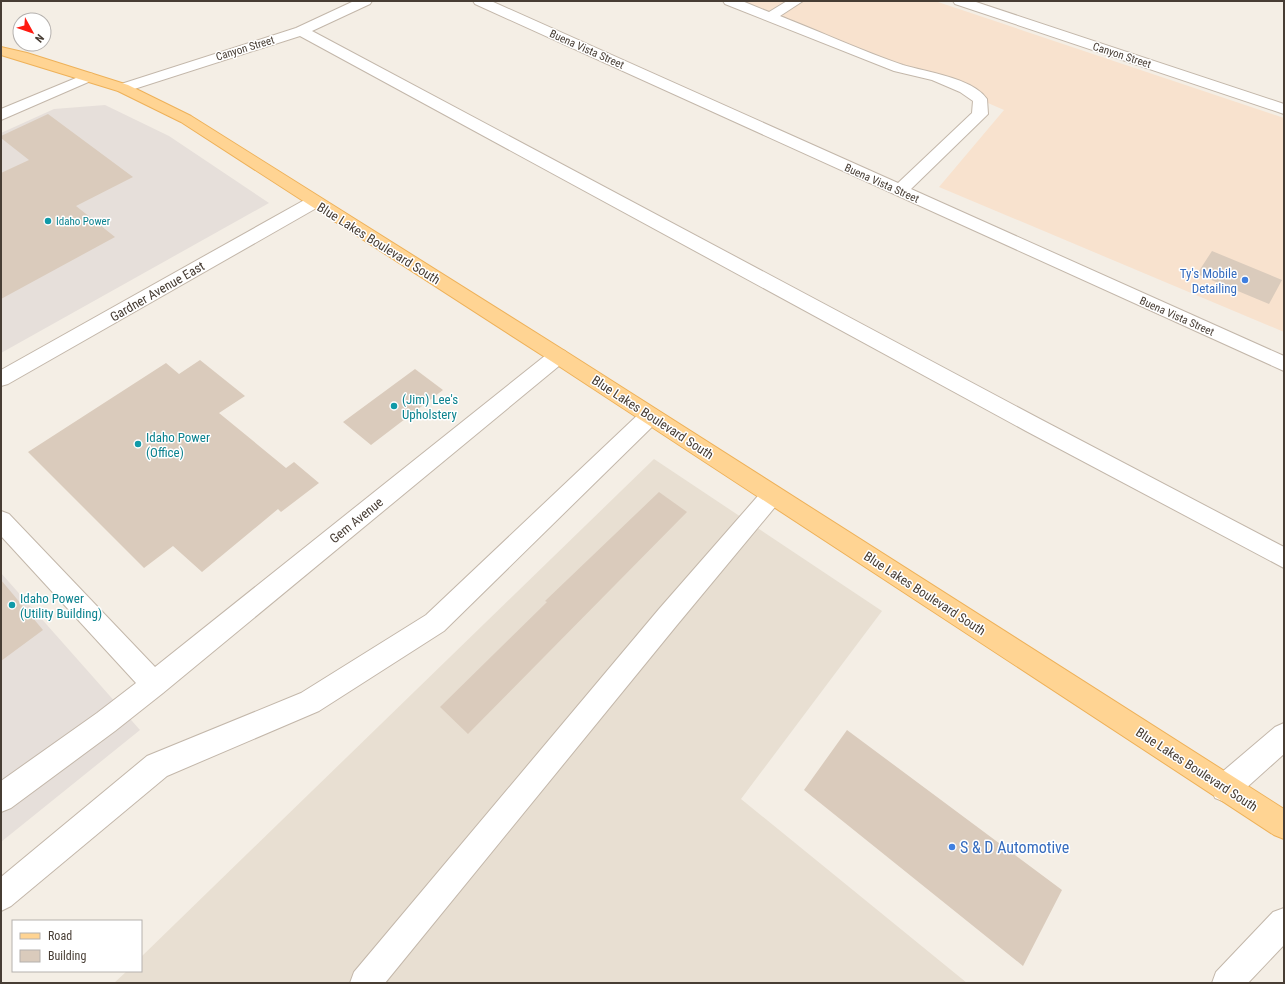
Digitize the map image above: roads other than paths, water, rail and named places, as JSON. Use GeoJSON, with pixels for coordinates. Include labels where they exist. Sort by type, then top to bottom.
{"type":"FeatureCollection","features":[{"type":"Feature","properties":{"kind":"main road","name":"Blue Lakes Boulevard South"},"geometry":{"type":"LineString","coordinates":[[1,51],[22,56],[123,88],[186,120],[558,356],[1284,825]]}},
{"type":"Feature","properties":{"kind":"street","name":"Canyon Street"},"geometry":{"type":"LineString","coordinates":[[123,88],[179,68],[300,32],[365,1]]}},
{"type":"Feature","properties":{"kind":"street","name":"Buena Vista Street"},"geometry":{"type":"LineString","coordinates":[[480,1],[1284,364]]}},
{"type":"Feature","properties":{"kind":"street"},"geometry":{"type":"LineString","coordinates":[[730,1],[899,68],[937,77],[964,89],[980,99],[980,114],[900,191]]}},
{"type":"Feature","properties":{"kind":"street"},"geometry":{"type":"LineString","coordinates":[[770,17],[796,1]]}},
{"type":"Feature","properties":{"kind":"street","name":"Canyon Street"},"geometry":{"type":"LineString","coordinates":[[960,1],[982,5],[1284,109]]}},
{"type":"Feature","properties":{"kind":"street"},"geometry":{"type":"LineString","coordinates":[[300,32],[1032,425],[1284,558]]}},
{"type":"Feature","properties":{"kind":"street"},"geometry":{"type":"LineString","coordinates":[[1,116],[88,77]]}},
{"type":"Feature","properties":{"kind":"street","name":"Gardner Avenue East"},"geometry":{"type":"LineString","coordinates":[[1,379],[314,202]]}},
{"type":"Feature","properties":{"kind":"street","name":"Gem Avenue"},"geometry":{"type":"LineString","coordinates":[[1,798],[106,722],[154,684],[558,356]]}},
{"type":"Feature","properties":{"kind":"street"},"geometry":{"type":"LineString","coordinates":[[1,896],[157,766],[310,702],[435,623],[650,416]]}},
{"type":"Feature","properties":{"kind":"street"},"geometry":{"type":"LineString","coordinates":[[365,983],[662,623],[772,495]]}},
{"type":"Feature","properties":{"kind":"street"},"geometry":{"type":"LineString","coordinates":[[1,521],[154,684]]}},
{"type":"Feature","properties":{"kind":"street"},"geometry":{"type":"LineString","coordinates":[[1225,788],[1284,736]]}},
{"type":"Feature","properties":{"kind":"street"},"geometry":{"type":"LineString","coordinates":[[1227,983],[1284,923]]}},
{"type":"Feature","properties":{"kind":"place","name":"Idaho Power"},"geometry":{"type":"Point","coordinates":[48,221]}},
{"type":"Feature","properties":{"kind":"place","name":"Ty's Mobile Detailing"},"geometry":{"type":"Point","coordinates":[1245,280]}},
{"type":"Feature","properties":{"kind":"place","name":"(Jim) Lee's Upholstery"},"geometry":{"type":"Point","coordinates":[394,406]}},
{"type":"Feature","properties":{"kind":"place","name":"Idaho Power (Office)"},"geometry":{"type":"Point","coordinates":[138,444]}},
{"type":"Feature","properties":{"kind":"place","name":"Idaho Power (Utility Building)"},"geometry":{"type":"Point","coordinates":[12,605]}},
{"type":"Feature","properties":{"kind":"place","name":"S & D Automotive"},"geometry":{"type":"Point","coordinates":[952,847]}}]}
